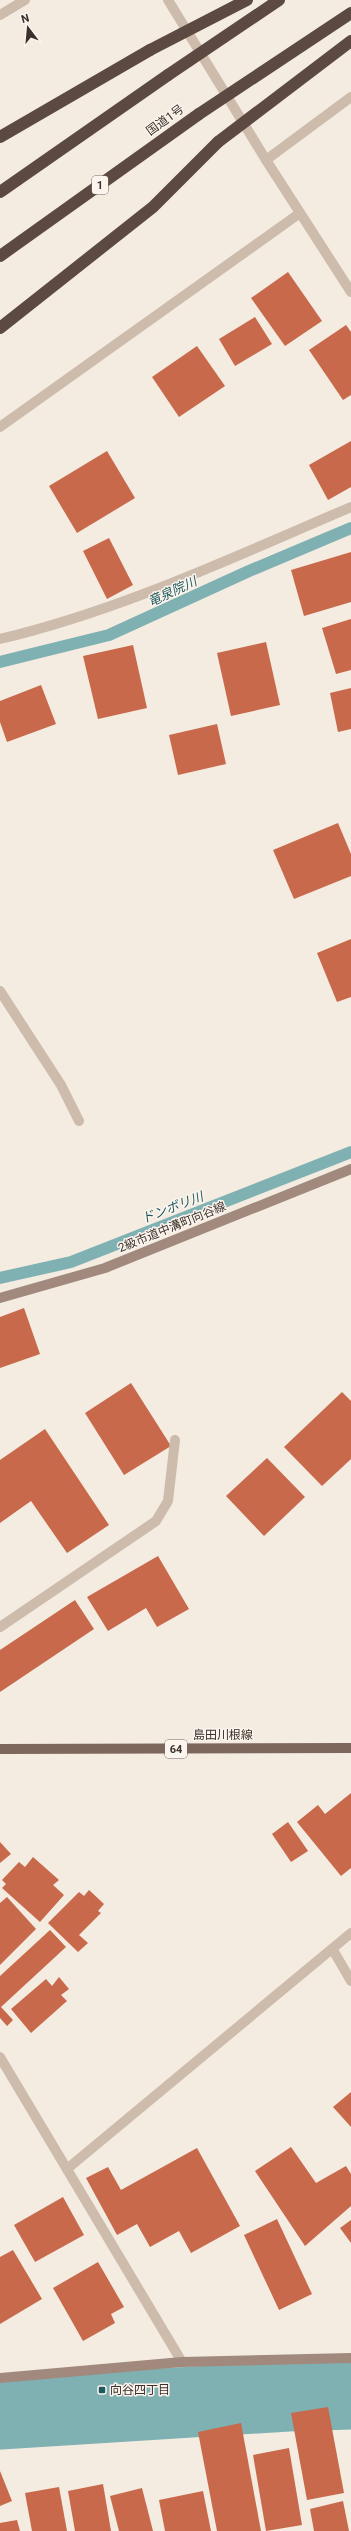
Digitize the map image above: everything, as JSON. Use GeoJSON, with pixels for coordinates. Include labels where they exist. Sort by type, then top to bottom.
{"type":"FeatureCollection","features":[{"type":"Feature","properties":{"kind":"highway"},"geometry":{"type":"LineString","coordinates":[[0,137],[150,50],[246,0]]}},
{"type":"Feature","properties":{"kind":"highway"},"geometry":{"type":"LineString","coordinates":[[0,192],[279,0]]}},
{"type":"Feature","properties":{"kind":"highway","name":"国道1号"},"geometry":{"type":"LineString","coordinates":[[0,256],[199,114],[351,13]]}},
{"type":"Feature","properties":{"kind":"highway"},"geometry":{"type":"LineString","coordinates":[[0,328],[153,207],[218,142],[351,42]]}},
{"type":"Feature","properties":{"kind":"main road","name":"島田川根線"},"geometry":{"type":"LineString","coordinates":[[0,1749],[351,1748]]}},
{"type":"Feature","properties":{"kind":"street"},"geometry":{"type":"LineString","coordinates":[[0,15],[25,0]]}},
{"type":"Feature","properties":{"kind":"street"},"geometry":{"type":"LineString","coordinates":[[168,0],[266,160],[351,292]]}},
{"type":"Feature","properties":{"kind":"street"},"geometry":{"type":"LineString","coordinates":[[266,160],[351,97]]}},
{"type":"Feature","properties":{"kind":"street"},"geometry":{"type":"LineString","coordinates":[[0,427],[300,213]]}},
{"type":"Feature","properties":{"kind":"street"},"geometry":{"type":"LineString","coordinates":[[0,639],[41,629],[139,596],[351,507]]}},
{"type":"Feature","properties":{"kind":"street"},"geometry":{"type":"LineString","coordinates":[[0,991],[61,1085],[78,1121]]}},
{"type":"Feature","properties":{"kind":"street","name":"2級市道中溝町向谷線"},"geometry":{"type":"LineString","coordinates":[[0,1298],[105,1268],[351,1169]]}},
{"type":"Feature","properties":{"kind":"street"},"geometry":{"type":"LineString","coordinates":[[0,1627],[156,1522],[168,1501],[175,1440]]}},
{"type":"Feature","properties":{"kind":"street"},"geometry":{"type":"LineString","coordinates":[[67,2169],[333,1950],[351,1933]]}},
{"type":"Feature","properties":{"kind":"street"},"geometry":{"type":"LineString","coordinates":[[333,1950],[351,1981]]}},
{"type":"Feature","properties":{"kind":"street"},"geometry":{"type":"LineString","coordinates":[[0,2057],[182,2362]]}},
{"type":"Feature","properties":{"kind":"street"},"geometry":{"type":"LineString","coordinates":[[0,2378],[182,2362],[351,2358]]}},
{"type":"Feature","properties":{"kind":"building"},"geometry":{"type":"Polygon","coordinates":[[[288,272],[322,321],[285,346],[251,298],[288,272]]]}},
{"type":"Feature","properties":{"kind":"building"},"geometry":{"type":"Polygon","coordinates":[[[255,317],[272,344],[235,366],[219,339],[255,317]]]}},
{"type":"Feature","properties":{"kind":"building"},"geometry":{"type":"Polygon","coordinates":[[[346,325],[351,332],[351,395],[343,400],[309,350],[346,325]]]}},
{"type":"Feature","properties":{"kind":"building"},"geometry":{"type":"Polygon","coordinates":[[[197,346],[225,386],[179,417],[152,377],[197,346]]]}},
{"type":"Feature","properties":{"kind":"building"},"geometry":{"type":"Polygon","coordinates":[[[351,441],[351,487],[328,500],[309,465],[351,441]]]}},
{"type":"Feature","properties":{"kind":"building"},"geometry":{"type":"Polygon","coordinates":[[[107,451],[135,498],[77,533],[49,486],[107,451]]]}},
{"type":"Feature","properties":{"kind":"building"},"geometry":{"type":"Polygon","coordinates":[[[109,538],[133,585],[107,599],[83,551],[109,538]]]}},
{"type":"Feature","properties":{"kind":"building"},"geometry":{"type":"Polygon","coordinates":[[[351,552],[351,602],[304,616],[291,570],[351,552]]]}},
{"type":"Feature","properties":{"kind":"building"},"geometry":{"type":"Polygon","coordinates":[[[351,619],[351,670],[336,674],[322,628],[351,619]]]}},
{"type":"Feature","properties":{"kind":"building"},"geometry":{"type":"Polygon","coordinates":[[[266,642],[280,705],[231,716],[217,653],[266,642]]]}},
{"type":"Feature","properties":{"kind":"building"},"geometry":{"type":"Polygon","coordinates":[[[133,645],[147,708],[98,719],[83,656],[133,645]]]}},
{"type":"Feature","properties":{"kind":"building"},"geometry":{"type":"Polygon","coordinates":[[[41,685],[56,724],[7,742],[0,722],[0,701],[41,685]]]}},
{"type":"Feature","properties":{"kind":"building"},"geometry":{"type":"Polygon","coordinates":[[[351,688],[351,729],[338,732],[330,693],[351,688]]]}},
{"type":"Feature","properties":{"kind":"building"},"geometry":{"type":"Polygon","coordinates":[[[217,724],[226,764],[178,775],[169,735],[217,724]]]}},
{"type":"Feature","properties":{"kind":"building"},"geometry":{"type":"Polygon","coordinates":[[[338,823],[351,854],[351,876],[294,899],[273,850],[338,823]]]}},
{"type":"Feature","properties":{"kind":"building"},"geometry":{"type":"Polygon","coordinates":[[[351,939],[351,997],[337,1002],[317,953],[351,939]]]}},
{"type":"Feature","properties":{"kind":"building"},"geometry":{"type":"Polygon","coordinates":[[[24,1308],[40,1354],[0,1368],[0,1317],[24,1308]]]}},
{"type":"Feature","properties":{"kind":"building"},"geometry":{"type":"Polygon","coordinates":[[[131,1383],[171,1446],[124,1475],[85,1413],[131,1383]]]}},
{"type":"Feature","properties":{"kind":"building"},"geometry":{"type":"Polygon","coordinates":[[[342,1392],[351,1401],[351,1459],[322,1486],[284,1447],[342,1392]]]}},
{"type":"Feature","properties":{"kind":"building"},"geometry":{"type":"Polygon","coordinates":[[[45,1429],[109,1525],[67,1553],[31,1501],[0,1523],[0,1460],[45,1429]]]}},
{"type":"Feature","properties":{"kind":"building"},"geometry":{"type":"Polygon","coordinates":[[[267,1458],[305,1497],[264,1536],[226,1496],[267,1458]]]}},
{"type":"Feature","properties":{"kind":"building"},"geometry":{"type":"Polygon","coordinates":[[[158,1556],[189,1609],[157,1627],[146,1608],[108,1631],[87,1597],[158,1556]]]}},
{"type":"Feature","properties":{"kind":"building"},"geometry":{"type":"Polygon","coordinates":[[[75,1600],[94,1629],[0,1692],[0,1650],[75,1600]]]}},
{"type":"Feature","properties":{"kind":"building"},"geometry":{"type":"Polygon","coordinates":[[[351,1793],[351,1868],[341,1876],[297,1822],[318,1805],[325,1814],[351,1793]]]}},
{"type":"Feature","properties":{"kind":"building"},"geometry":{"type":"Polygon","coordinates":[[[288,1822],[308,1851],[291,1862],[272,1834],[288,1822]]]}},
{"type":"Feature","properties":{"kind":"building"},"geometry":{"type":"Polygon","coordinates":[[[0,1842],[11,1854],[0,1863],[0,1842]]]}},
{"type":"Feature","properties":{"kind":"building"},"geometry":{"type":"Polygon","coordinates":[[[33,1857],[59,1880],[53,1885],[64,1895],[40,1922],[2,1888],[6,1884],[2,1880],[19,1862],[25,1867],[33,1857]]]}},
{"type":"Feature","properties":{"kind":"building"},"geometry":{"type":"Polygon","coordinates":[[[89,1890],[104,1904],[98,1911],[101,1913],[79,1935],[88,1943],[78,1952],[48,1923],[79,1892],[84,1896],[89,1890]]]}},
{"type":"Feature","properties":{"kind":"building"},"geometry":{"type":"Polygon","coordinates":[[[7,1897],[36,1929],[0,1965],[0,1903],[7,1897]]]}},
{"type":"Feature","properties":{"kind":"building"},"geometry":{"type":"Polygon","coordinates":[[[50,1930],[66,1947],[1,2007],[13,2020],[7,2026],[0,2018],[0,1976],[50,1930]]]}},
{"type":"Feature","properties":{"kind":"building"},"geometry":{"type":"Polygon","coordinates":[[[59,1977],[69,1989],[61,1995],[67,2001],[31,2033],[11,2009],[46,1979],[52,1986],[59,1977]]]}},
{"type":"Feature","properties":{"kind":"building"},"geometry":{"type":"Polygon","coordinates":[[[351,2092],[351,2127],[333,2107],[351,2092]]]}},
{"type":"Feature","properties":{"kind":"building"},"geometry":{"type":"Polygon","coordinates":[[[291,2147],[316,2183],[346,2166],[351,2174],[351,2206],[305,2246],[255,2171],[291,2147]]]}},
{"type":"Feature","properties":{"kind":"building"},"geometry":{"type":"Polygon","coordinates":[[[197,2148],[240,2226],[191,2253],[179,2231],[150,2247],[137,2224],[117,2235],[86,2178],[108,2167],[121,2190],[197,2148]]]}},
{"type":"Feature","properties":{"kind":"building"},"geometry":{"type":"Polygon","coordinates":[[[63,2197],[84,2235],[35,2262],[14,2225],[63,2197]]]}},
{"type":"Feature","properties":{"kind":"building"},"geometry":{"type":"Polygon","coordinates":[[[277,2219],[312,2294],[279,2310],[244,2235],[277,2219]]]}},
{"type":"Feature","properties":{"kind":"building"},"geometry":{"type":"Polygon","coordinates":[[[351,2220],[351,2243],[340,2228],[351,2220]]]}},
{"type":"Feature","properties":{"kind":"building"},"geometry":{"type":"Polygon","coordinates":[[[13,2250],[42,2299],[0,2324],[0,2257],[13,2250]]]}},
{"type":"Feature","properties":{"kind":"building"},"geometry":{"type":"Polygon","coordinates":[[[98,2262],[124,2307],[111,2314],[115,2323],[83,2341],[53,2288],[98,2262]]]}},
{"type":"Feature","properties":{"kind":"building"},"geometry":{"type":"Polygon","coordinates":[[[328,2407],[344,2493],[307,2500],[291,2413],[328,2407]]]}},
{"type":"Feature","properties":{"kind":"building"},"geometry":{"type":"Polygon","coordinates":[[[241,2423],[261,2531],[217,2531],[198,2432],[241,2423]]]}},
{"type":"Feature","properties":{"kind":"building"},"geometry":{"type":"Polygon","coordinates":[[[289,2448],[302,2525],[266,2531],[253,2455],[289,2448]]]}},
{"type":"Feature","properties":{"kind":"building"},"geometry":{"type":"Polygon","coordinates":[[[0,2471],[12,2501],[0,2506],[0,2471]]]}},
{"type":"Feature","properties":{"kind":"building"},"geometry":{"type":"Polygon","coordinates":[[[103,2484],[111,2531],[75,2531],[68,2491],[103,2484]]]}},
{"type":"Feature","properties":{"kind":"building"},"geometry":{"type":"Polygon","coordinates":[[[59,2487],[67,2531],[32,2531],[25,2493],[59,2487]]]}},
{"type":"Feature","properties":{"kind":"building"},"geometry":{"type":"Polygon","coordinates":[[[142,2488],[153,2531],[119,2531],[110,2496],[142,2488]]]}},
{"type":"Feature","properties":{"kind":"building"},"geometry":{"type":"Polygon","coordinates":[[[203,2491],[211,2531],[165,2531],[159,2500],[203,2491]]]}},
{"type":"Feature","properties":{"kind":"building"},"geometry":{"type":"Polygon","coordinates":[[[343,2501],[349,2531],[314,2531],[310,2509],[343,2501]]]}},
{"type":"Feature","properties":{"kind":"building"},"geometry":{"type":"Polygon","coordinates":[[[17,2520],[20,2531],[0,2531],[0,2523],[17,2520]]]}},
{"type":"Feature","properties":{"kind":"waterway","name":"竜泉院川"},"geometry":{"type":"LineString","coordinates":[[0,662],[109,635],[249,571],[351,528]]}},
{"type":"Feature","properties":{"kind":"waterway","name":"ドンボリ川"},"geometry":{"type":"LineString","coordinates":[[0,1278],[71,1262],[351,1152]]}},
{"type":"Feature","properties":{"kind":"waterway"},"geometry":{"type":"LineString","coordinates":[[0,2414],[288,2396],[351,2394]]}},
{"type":"Feature","properties":{"kind":"place","name":"向谷四丁目"},"geometry":{"type":"Point","coordinates":[102,2390]}}]}
